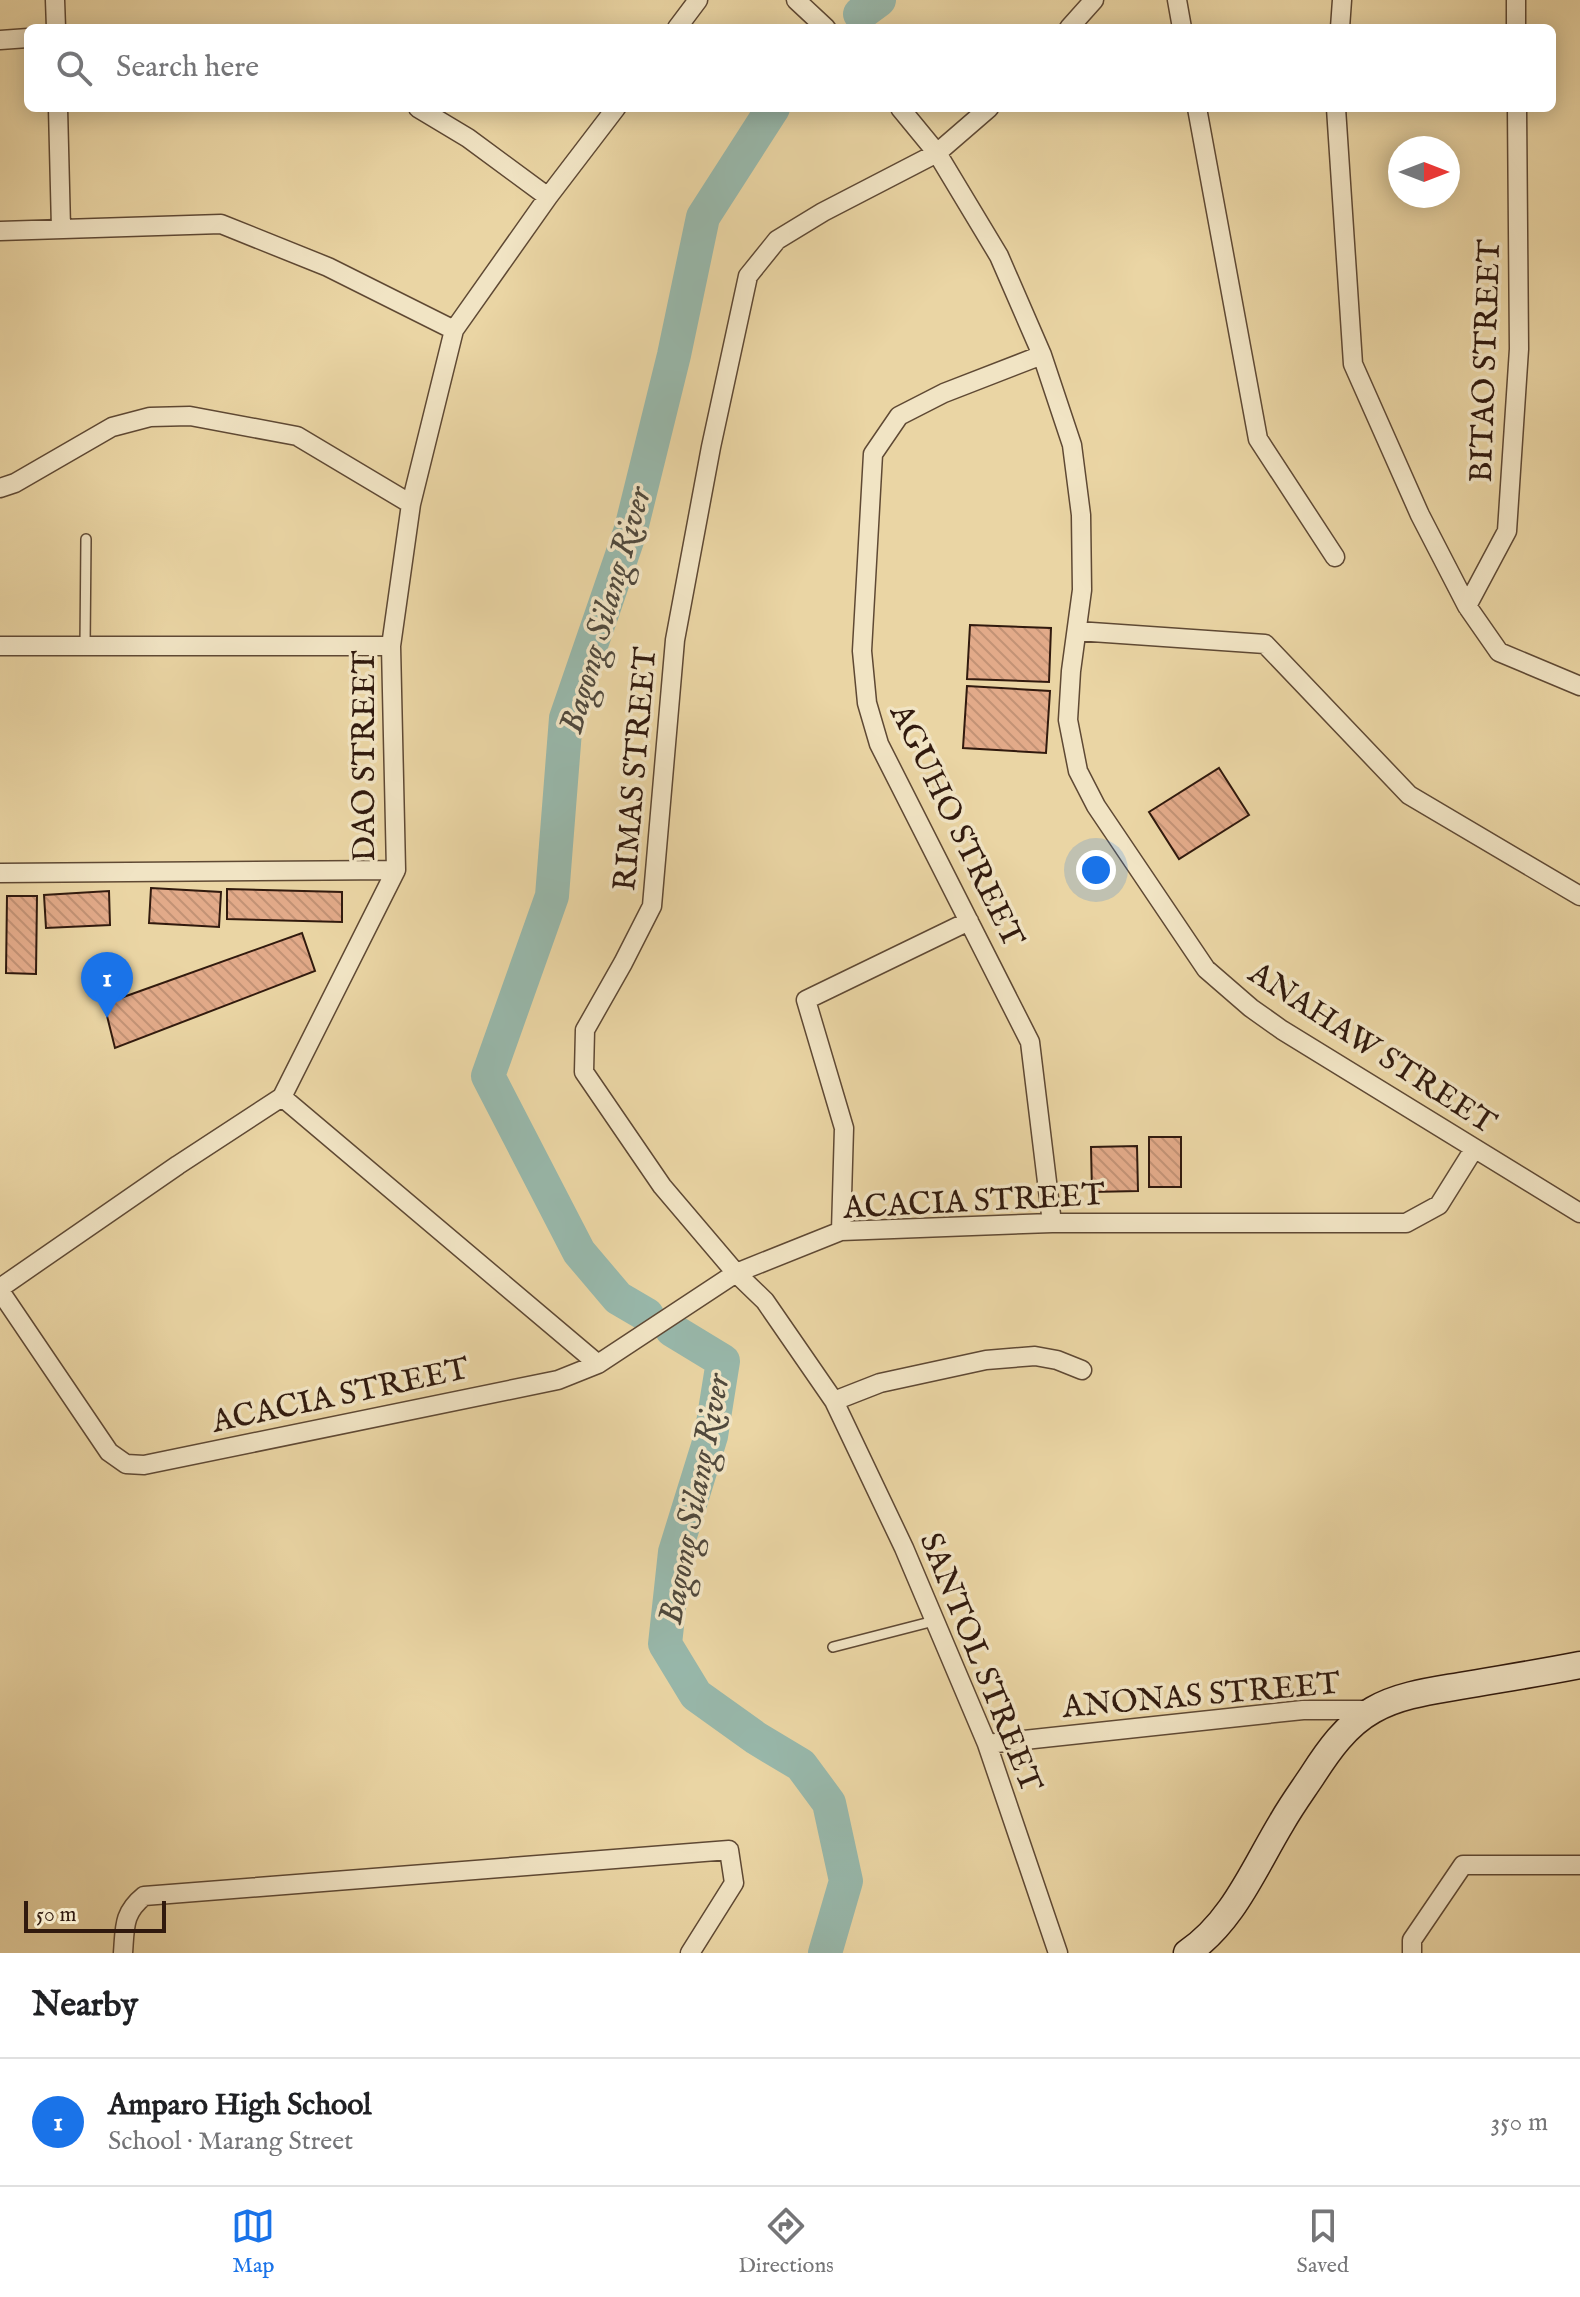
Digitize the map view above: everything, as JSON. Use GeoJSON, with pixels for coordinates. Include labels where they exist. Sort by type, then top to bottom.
{"type":"FeatureCollection","features":[{"type":"Feature","properties":{"kind":"street"},"geometry":{"type":"LineString","coordinates":[[55,0],[56,24]]}},
{"type":"Feature","properties":{"kind":"street"},"geometry":{"type":"LineString","coordinates":[[680,24],[698,0]]}},
{"type":"Feature","properties":{"kind":"street"},"geometry":{"type":"LineString","coordinates":[[796,0],[822,24]]}},
{"type":"Feature","properties":{"kind":"street"},"geometry":{"type":"LineString","coordinates":[[1073,24],[1094,0]]}},
{"type":"Feature","properties":{"kind":"street"},"geometry":{"type":"LineString","coordinates":[[1177,0],[1181,24]]}},
{"type":"Feature","properties":{"kind":"street"},"geometry":{"type":"LineString","coordinates":[[1340,24],[1342,0]]}},
{"type":"Feature","properties":{"kind":"street"},"geometry":{"type":"LineString","coordinates":[[1516,0],[1516,24]]}},
{"type":"Feature","properties":{"kind":"street"},"geometry":{"type":"LineString","coordinates":[[0,40],[24,38]]}},
{"type":"Feature","properties":{"kind":"street"},"geometry":{"type":"LineString","coordinates":[[58,112],[61,228]]}},
{"type":"Feature","properties":{"kind":"street"},"geometry":{"type":"LineString","coordinates":[[425,112],[468,138],[548,197]]}},
{"type":"Feature","properties":{"kind":"street","name":"DAO STREET"},"geometry":{"type":"LineString","coordinates":[[282,1097],[396,870],[391,646],[411,504],[454,330],[548,197],[613,112]]}},
{"type":"Feature","properties":{"kind":"street","name":"ANAHAW STREET"},"geometry":{"type":"LineString","coordinates":[[903,112],[937,153],[999,256],[1042,355],[1072,445],[1081,515],[1082,590],[1068,720],[1078,771],[1096,806],[1206,969],[1251,1008],[1580,1213]]}},
{"type":"Feature","properties":{"kind":"street","name":"RIMAS STREET"},"geometry":{"type":"LineString","coordinates":[[834,1401],[765,1301],[736,1273],[662,1186],[584,1072],[585,1030],[652,906],[675,640],[711,447],[748,276],[777,240],[823,212],[937,153],[984,112]]}},
{"type":"Feature","properties":{"kind":"street"},"geometry":{"type":"LineString","coordinates":[[1198,112],[1258,439],[1335,557]]}},
{"type":"Feature","properties":{"kind":"street"},"geometry":{"type":"LineString","coordinates":[[1336,112],[1353,364],[1420,515],[1467,606],[1499,652],[1580,686]]}},
{"type":"Feature","properties":{"kind":"street","name":"BITAO STREET"},"geometry":{"type":"LineString","coordinates":[[1467,606],[1507,531],[1519,349],[1517,112]]}},
{"type":"Feature","properties":{"kind":"street"},"geometry":{"type":"LineString","coordinates":[[0,231],[221,224],[328,267],[454,330]]}},
{"type":"Feature","properties":{"kind":"street","name":"AGUHO STREET"},"geometry":{"type":"LineString","coordinates":[[1042,355],[944,393],[899,416],[873,454],[862,651],[867,703],[879,744],[1030,1042],[1052,1223]]}},
{"type":"Feature","properties":{"kind":"street"},"geometry":{"type":"LineString","coordinates":[[0,488],[15,483],[112,427],[150,417],[190,416],[297,436],[411,504]]}},
{"type":"Feature","properties":{"kind":"street"},"geometry":{"type":"LineString","coordinates":[[1077,631],[1265,644],[1409,795],[1580,896]]}},
{"type":"Feature","properties":{"kind":"street"},"geometry":{"type":"LineString","coordinates":[[0,646],[391,646]]}},
{"type":"Feature","properties":{"kind":"street"},"geometry":{"type":"LineString","coordinates":[[0,873],[396,870]]}},
{"type":"Feature","properties":{"kind":"street"},"geometry":{"type":"LineString","coordinates":[[841,1231],[844,1128],[806,1000],[969,921]]}},
{"type":"Feature","properties":{"kind":"street"},"geometry":{"type":"LineString","coordinates":[[0,1289],[282,1097],[598,1364]]}},
{"type":"Feature","properties":{"kind":"street","name":"ACACIA STREET"},"geometry":{"type":"LineString","coordinates":[[0,1289],[109,1452],[126,1464],[144,1465],[558,1380],[598,1364],[736,1273],[841,1231],[1052,1223],[1406,1223],[1439,1205],[1474,1149]]}},
{"type":"Feature","properties":{"kind":"street"},"geometry":{"type":"LineString","coordinates":[[834,1401],[880,1383],[986,1360],[1035,1356],[1057,1360],[1082,1370]]}},
{"type":"Feature","properties":{"kind":"street","name":"SANTOL STREET"},"geometry":{"type":"LineString","coordinates":[[834,1401],[904,1548],[987,1744],[1058,1953]]}},
{"type":"Feature","properties":{"kind":"street"},"geometry":{"type":"LineString","coordinates":[[1187,1953],[1203,1942],[1221,1922],[1247,1884],[1281,1822],[1328,1751],[1349,1727],[1373,1710],[1428,1691],[1580,1665]]}},
{"type":"Feature","properties":{"kind":"street","name":"ANONAS STREET"},"geometry":{"type":"LineString","coordinates":[[987,1744],[1303,1710],[1373,1710]]}},
{"type":"Feature","properties":{"kind":"street"},"geometry":{"type":"LineString","coordinates":[[123,1953],[126,1916],[133,1904],[144,1896],[729,1850],[734,1883],[690,1953]]}},
{"type":"Feature","properties":{"kind":"street"},"geometry":{"type":"LineString","coordinates":[[1412,1953],[1412,1940],[1463,1865],[1580,1865]]}},
{"type":"Feature","properties":{"kind":"lane"},"geometry":{"type":"LineString","coordinates":[[85,646],[86,539]]}},
{"type":"Feature","properties":{"kind":"lane"},"geometry":{"type":"LineString","coordinates":[[833,1647],[935,1621]]}},
{"type":"Feature","properties":{"kind":"building"},"geometry":{"type":"Polygon","coordinates":[[[970,625],[1051,628],[1049,682],[967,679],[970,625]]]}},
{"type":"Feature","properties":{"kind":"building"},"geometry":{"type":"Polygon","coordinates":[[[967,686],[1050,691],[1046,753],[963,748],[967,686]]]}},
{"type":"Feature","properties":{"kind":"building"},"geometry":{"type":"Polygon","coordinates":[[[1219,768],[1249,815],[1179,859],[1149,812],[1219,768]]]}},
{"type":"Feature","properties":{"kind":"building"},"geometry":{"type":"Polygon","coordinates":[[[151,888],[221,892],[219,927],[149,923],[151,888]]]}},
{"type":"Feature","properties":{"kind":"building"},"geometry":{"type":"Polygon","coordinates":[[[227,889],[342,892],[342,922],[227,919],[227,889]]]}},
{"type":"Feature","properties":{"kind":"building"},"geometry":{"type":"Polygon","coordinates":[[[109,891],[110,925],[46,928],[44,895],[109,891]]]}},
{"type":"Feature","properties":{"kind":"building"},"geometry":{"type":"Polygon","coordinates":[[[7,896],[37,896],[36,974],[6,973],[7,896]]]}},
{"type":"Feature","properties":{"kind":"building"},"geometry":{"type":"Polygon","coordinates":[[[302,933],[315,971],[115,1048],[104,1004],[302,933]]]}},
{"type":"Feature","properties":{"kind":"building"},"geometry":{"type":"Polygon","coordinates":[[[1149,1137],[1181,1137],[1181,1187],[1149,1187],[1149,1137]]]}},
{"type":"Feature","properties":{"kind":"building"},"geometry":{"type":"Polygon","coordinates":[[[1137,1146],[1138,1191],[1092,1192],[1091,1147],[1137,1146]]]}},
{"type":"Feature","properties":{"kind":"waterway","name":"Bagong Silang River"},"geometry":{"type":"LineString","coordinates":[[860,14],[879,0]]}},
{"type":"Feature","properties":{"kind":"waterway","name":"Bagong Silang River"},"geometry":{"type":"LineString","coordinates":[[647,1315],[618,1298],[579,1252],[488,1076],[552,896],[566,718],[631,529],[674,355],[703,217],[770,112]]}},
{"type":"Feature","properties":{"kind":"waterway","name":"Bagong Silang River"},"geometry":{"type":"LineString","coordinates":[[672,1330],[723,1361],[711,1436],[675,1552],[665,1644],[696,1695],[756,1738],[801,1765],[829,1803],[846,1881],[825,1953]]}},
{"type":"Feature","properties":{"kind":"place","name":"Amparo High School"},"geometry":{"type":"Point","coordinates":[107,1018]}}]}
